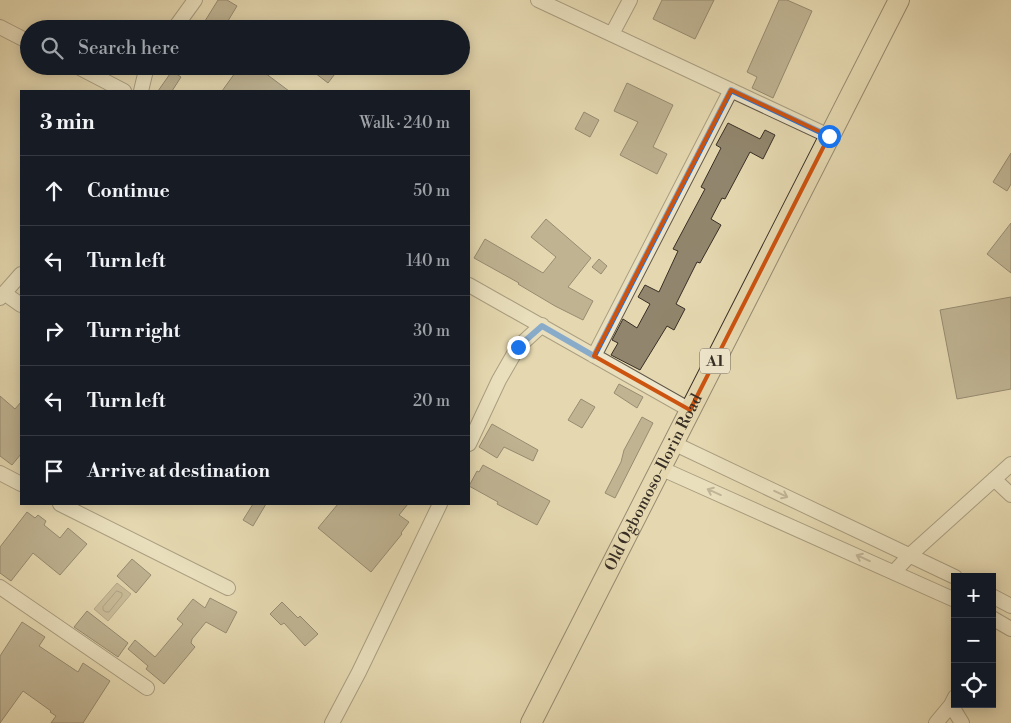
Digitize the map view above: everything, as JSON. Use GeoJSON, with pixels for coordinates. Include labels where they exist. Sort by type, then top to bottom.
{"type":"FeatureCollection","features":[{"type":"Feature","properties":{"kind":"highway","name":"Old Ogbomoso-Ilorin Road"},"geometry":{"type":"LineString","coordinates":[[530,723],[899,0]]}},
{"type":"Feature","properties":{"kind":"street"},"geometry":{"type":"LineString","coordinates":[[181,20],[195,0]]}},
{"type":"Feature","properties":{"kind":"street"},"geometry":{"type":"LineString","coordinates":[[538,0],[829,136]]}},
{"type":"Feature","properties":{"kind":"street"},"geometry":{"type":"LineString","coordinates":[[612,34],[630,0]]}},
{"type":"Feature","properties":{"kind":"street"},"geometry":{"type":"LineString","coordinates":[[0,27],[20,37]]}},
{"type":"Feature","properties":{"kind":"street"},"geometry":{"type":"LineString","coordinates":[[93,75],[122,90]]}},
{"type":"Feature","properties":{"kind":"street"},"geometry":{"type":"LineString","coordinates":[[141,90],[145,75]]}},
{"type":"Feature","properties":{"kind":"street"},"geometry":{"type":"LineString","coordinates":[[594,356],[731,90]]}},
{"type":"Feature","properties":{"kind":"street"},"geometry":{"type":"LineString","coordinates":[[20,275],[2,296],[20,305]]}},
{"type":"Feature","properties":{"kind":"street"},"geometry":{"type":"LineString","coordinates":[[470,286],[690,410]]}},
{"type":"Feature","properties":{"kind":"street"},"geometry":{"type":"LineString","coordinates":[[470,442],[499,380],[518,347],[542,326]]}},
{"type":"Feature","properties":{"kind":"street"},"geometry":{"type":"LineString","coordinates":[[673,443],[951,575]]}},
{"type":"Feature","properties":{"kind":"street"},"geometry":{"type":"LineString","coordinates":[[894,572],[910,555],[1011,464]]}},
{"type":"Feature","properties":{"kind":"street"},"geometry":{"type":"LineString","coordinates":[[660,468],[951,598]]}},
{"type":"Feature","properties":{"kind":"street"},"geometry":{"type":"LineString","coordinates":[[0,473],[20,483]]}},
{"type":"Feature","properties":{"kind":"street"},"geometry":{"type":"LineString","coordinates":[[994,479],[1011,495]]}},
{"type":"Feature","properties":{"kind":"street"},"geometry":{"type":"LineString","coordinates":[[62,505],[228,588]]}},
{"type":"Feature","properties":{"kind":"street"},"geometry":{"type":"LineString","coordinates":[[332,723],[359,672],[440,505]]}},
{"type":"Feature","properties":{"kind":"street"},"geometry":{"type":"LineString","coordinates":[[0,587],[147,688]]}},
{"type":"Feature","properties":{"kind":"street"},"geometry":{"type":"LineString","coordinates":[[996,598],[1011,606]]}},
{"type":"Feature","properties":{"kind":"street"},"geometry":{"type":"LineString","coordinates":[[996,620],[1011,629]]}},
{"type":"Feature","properties":{"kind":"street"},"geometry":{"type":"LineString","coordinates":[[936,723],[951,704]]}},
{"type":"Feature","properties":{"kind":"street"},"geometry":{"type":"LineString","coordinates":[[956,708],[962,723]]}},
{"type":"Feature","properties":{"kind":"highlighted area"},"geometry":{"type":"Polygon","coordinates":[[[731,90],[829,136],[690,410],[594,356],[731,90]]]}},
{"type":"Feature","properties":{"kind":"water"},"geometry":{"type":"Polygon","coordinates":[[[117,583],[131,594],[108,621],[94,609],[117,583]]]}},
{"type":"Feature","properties":{"kind":"building"},"geometry":{"type":"Polygon","coordinates":[[[218,0],[227,0],[237,6],[228,20],[206,20],[218,0]]]}},
{"type":"Feature","properties":{"kind":"building"},"geometry":{"type":"Polygon","coordinates":[[[662,0],[714,0],[695,39],[653,19],[662,0]]]}},
{"type":"Feature","properties":{"kind":"building"},"geometry":{"type":"Polygon","coordinates":[[[779,0],[787,0],[812,11],[773,98],[752,88],[757,77],[747,72],[779,0]]]}},
{"type":"Feature","properties":{"kind":"building"},"geometry":{"type":"Polygon","coordinates":[[[169,75],[181,77],[173,90],[159,90],[169,75]]]}},
{"type":"Feature","properties":{"kind":"building"},"geometry":{"type":"Polygon","coordinates":[[[234,75],[268,75],[288,90],[223,90],[234,75]]]}},
{"type":"Feature","properties":{"kind":"building"},"geometry":{"type":"Polygon","coordinates":[[[318,75],[334,75],[328,83],[318,75]]]}},
{"type":"Feature","properties":{"kind":"building"},"geometry":{"type":"Polygon","coordinates":[[[627,83],[673,105],[653,147],[667,154],[657,174],[620,155],[638,122],[614,111],[627,83]]]}},
{"type":"Feature","properties":{"kind":"building"},"geometry":{"type":"Polygon","coordinates":[[[584,112],[599,120],[590,137],[575,129],[584,112]]]}},
{"type":"Feature","properties":{"kind":"building"},"geometry":{"type":"Polygon","coordinates":[[[728,123],[760,139],[765,130],[775,135],[763,159],[750,152],[725,199],[722,198],[711,219],[721,225],[700,263],[697,262],[676,304],[685,309],[674,330],[667,326],[640,370],[611,355],[618,343],[612,340],[623,319],[637,328],[650,304],[638,297],[645,285],[659,292],[678,251],[673,249],[705,189],[701,187],[721,148],[716,145],[728,123]]]}},
{"type":"Feature","properties":{"kind":"building"},"geometry":{"type":"Polygon","coordinates":[[[1011,153],[1011,184],[1007,191],[993,182],[1011,153]]]}},
{"type":"Feature","properties":{"kind":"building"},"geometry":{"type":"Polygon","coordinates":[[[546,219],[591,258],[568,287],[593,301],[583,320],[555,306],[474,258],[485,239],[543,273],[556,257],[531,237],[546,219]]]}},
{"type":"Feature","properties":{"kind":"building"},"geometry":{"type":"Polygon","coordinates":[[[1011,223],[1011,273],[987,254],[1011,223]]]}},
{"type":"Feature","properties":{"kind":"building"},"geometry":{"type":"Polygon","coordinates":[[[599,259],[607,266],[601,274],[592,267],[599,259]]]}},
{"type":"Feature","properties":{"kind":"building"},"geometry":{"type":"Polygon","coordinates":[[[1011,297],[1011,389],[957,399],[940,310],[1011,297]]]}},
{"type":"Feature","properties":{"kind":"building"},"geometry":{"type":"Polygon","coordinates":[[[619,384],[643,397],[637,408],[614,393],[619,384]]]}},
{"type":"Feature","properties":{"kind":"building"},"geometry":{"type":"Polygon","coordinates":[[[0,396],[15,409],[20,403],[20,455],[12,465],[0,456],[0,396]]]}},
{"type":"Feature","properties":{"kind":"building"},"geometry":{"type":"Polygon","coordinates":[[[581,399],[595,407],[582,428],[568,420],[581,399]]]}},
{"type":"Feature","properties":{"kind":"building"},"geometry":{"type":"Polygon","coordinates":[[[642,417],[653,423],[615,498],[605,493],[621,462],[624,450],[642,417]]]}},
{"type":"Feature","properties":{"kind":"building"},"geometry":{"type":"Polygon","coordinates":[[[492,424],[538,450],[533,461],[504,447],[497,458],[479,447],[492,424]]]}},
{"type":"Feature","properties":{"kind":"building"},"geometry":{"type":"Polygon","coordinates":[[[483,465],[550,501],[537,525],[497,504],[498,502],[470,487],[477,471],[479,472],[483,465]]]}},
{"type":"Feature","properties":{"kind":"building"},"geometry":{"type":"Polygon","coordinates":[[[252,505],[265,505],[253,526],[243,520],[252,505]]]}},
{"type":"Feature","properties":{"kind":"building"},"geometry":{"type":"Polygon","coordinates":[[[337,505],[407,505],[399,515],[409,522],[402,534],[371,572],[318,528],[337,505]]]}},
{"type":"Feature","properties":{"kind":"building"},"geometry":{"type":"Polygon","coordinates":[[[27,512],[35,518],[38,515],[46,521],[44,525],[60,538],[68,528],[87,544],[60,575],[33,553],[11,581],[0,573],[0,547],[27,512]]]}},
{"type":"Feature","properties":{"kind":"building"},"geometry":{"type":"Polygon","coordinates":[[[132,559],[151,575],[136,593],[117,576],[132,559]]]}},
{"type":"Feature","properties":{"kind":"building"},"geometry":{"type":"Polygon","coordinates":[[[210,598],[237,612],[226,633],[206,622],[192,639],[191,643],[195,647],[164,684],[146,669],[148,666],[128,649],[135,640],[155,657],[183,624],[177,619],[193,599],[205,608],[210,598]]]}},
{"type":"Feature","properties":{"kind":"building"},"geometry":{"type":"Polygon","coordinates":[[[282,602],[318,634],[305,646],[284,623],[281,625],[270,614],[282,602]]]}},
{"type":"Feature","properties":{"kind":"building"},"geometry":{"type":"Polygon","coordinates":[[[87,611],[128,643],[118,657],[74,627],[87,611]]]}},
{"type":"Feature","properties":{"kind":"building"},"geometry":{"type":"Polygon","coordinates":[[[22,622],[45,637],[39,646],[78,672],[83,663],[110,681],[83,723],[51,723],[56,716],[23,691],[0,723],[0,656],[22,622]]]}},
{"type":"Feature","properties":{"kind":"route"},"geometry":{"type":"LineString","coordinates":[[518,347],[542,326],[594,356],[731,90],[829,136]]}}]}
